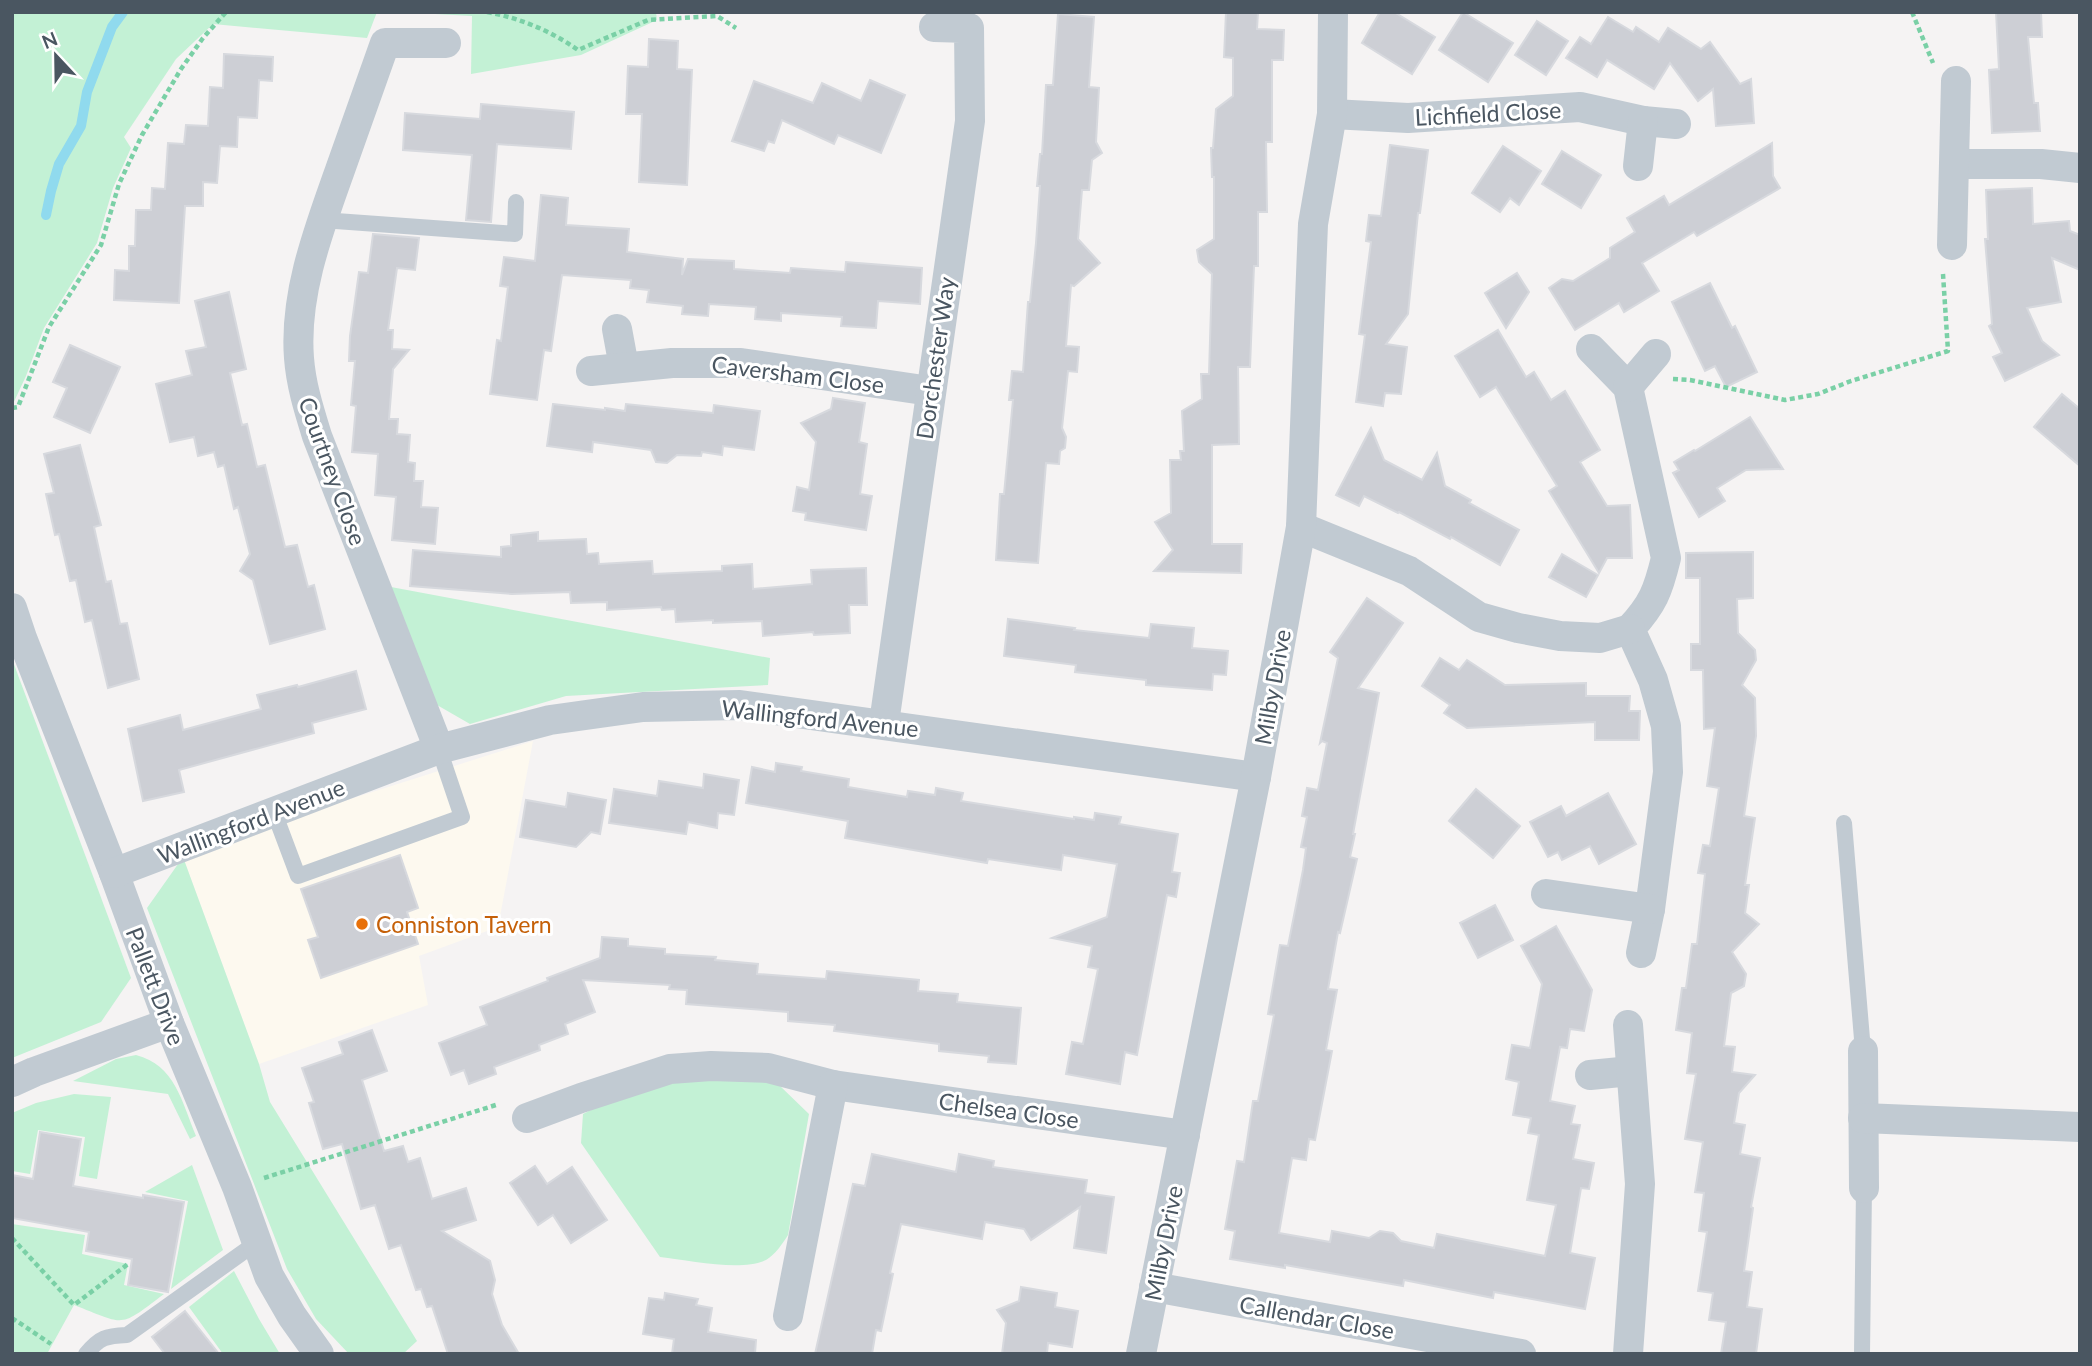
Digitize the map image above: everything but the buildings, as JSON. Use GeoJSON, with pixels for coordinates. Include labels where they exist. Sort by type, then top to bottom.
{"type":"FeatureCollection","features":[{"type":"Feature","properties":{"kind":"street","name":"Milby Drive"},"geometry":{"type":"LineString","coordinates":[[1141,1354],[1256,777],[1301,527],[1312,224],[1332,114],[1333,12]]}},
{"type":"Feature","properties":{"kind":"street","name":"Dorchester Way"},"geometry":{"type":"LineString","coordinates":[[884,723],[970,121],[970,28],[933,27]]}},
{"type":"Feature","properties":{"kind":"street","name":"Courtney Close"},"geometry":{"type":"LineString","coordinates":[[439,749],[322,449],[304,396],[299,357],[300,318],[309,266],[322,220],[385,43],[446,43]]}},
{"type":"Feature","properties":{"kind":"street"},"geometry":{"type":"LineString","coordinates":[[1945,74],[1955,164],[1948,259]]}},
{"type":"Feature","properties":{"kind":"street","name":"Lichfield Close"},"geometry":{"type":"LineString","coordinates":[[1332,114],[1408,118],[1580,107],[1643,121],[1676,124]]}},
{"type":"Feature","properties":{"kind":"street"},"geometry":{"type":"LineString","coordinates":[[1638,166],[1643,121]]}},
{"type":"Feature","properties":{"kind":"street"},"geometry":{"type":"LineString","coordinates":[[1955,164],[2041,164],[2080,168]]}},
{"type":"Feature","properties":{"kind":"street"},"geometry":{"type":"LineString","coordinates":[[617,329],[624,367]]}},
{"type":"Feature","properties":{"kind":"street"},"geometry":{"type":"LineString","coordinates":[[1301,527],[1409,571],[1479,617],[1560,636],[1600,638],[1630,629],[1646,612],[1660,586],[1665,558],[1641,373],[1591,349]]}},
{"type":"Feature","properties":{"kind":"street","name":"Caversham Close"},"geometry":{"type":"LineString","coordinates":[[592,371],[672,363],[741,363],[930,391]]}},
{"type":"Feature","properties":{"kind":"street","name":"Pallett Drive"},"geometry":{"type":"LineString","coordinates":[[12,608],[169,1023],[237,1187],[269,1276],[292,1316],[319,1354]]}},
{"type":"Feature","properties":{"kind":"street"},"geometry":{"type":"LineString","coordinates":[[1630,629],[1653,680],[1666,726],[1668,772],[1650,909],[1641,953]]}},
{"type":"Feature","properties":{"kind":"street","name":"Wallingford Avenue"},"geometry":{"type":"LineString","coordinates":[[114,873],[439,749],[550,720],[643,707],[740,705],[1256,777]]}},
{"type":"Feature","properties":{"kind":"street"},"geometry":{"type":"LineString","coordinates":[[1546,894],[1650,909]]}},
{"type":"Feature","properties":{"kind":"street"},"geometry":{"type":"LineString","coordinates":[[12,1082],[169,1023]]}},
{"type":"Feature","properties":{"kind":"street"},"geometry":{"type":"LineString","coordinates":[[1628,1025],[1640,1184],[1628,1354]]}},
{"type":"Feature","properties":{"kind":"street"},"geometry":{"type":"LineString","coordinates":[[1863,1051],[1864,1188]]}},
{"type":"Feature","properties":{"kind":"street","name":"Chelsea Close"},"geometry":{"type":"LineString","coordinates":[[527,1118],[670,1069],[711,1066],[768,1068],[833,1085],[1185,1135]]}},
{"type":"Feature","properties":{"kind":"street"},"geometry":{"type":"LineString","coordinates":[[1590,1075],[1631,1071]]}},
{"type":"Feature","properties":{"kind":"street"},"geometry":{"type":"LineString","coordinates":[[788,1316],[833,1085]]}},
{"type":"Feature","properties":{"kind":"street"},"geometry":{"type":"LineString","coordinates":[[1863,1118],[2079,1127],[2080,1133]]}},
{"type":"Feature","properties":{"kind":"street","name":"Callendar Close"},"geometry":{"type":"LineString","coordinates":[[1154,1287],[1521,1354]]}},
{"type":"Feature","properties":{"kind":"lane"},"geometry":{"type":"LineString","coordinates":[[322,220],[514,234],[516,202]]}},
{"type":"Feature","properties":{"kind":"lane"},"geometry":{"type":"LineString","coordinates":[[274,812],[299,876],[462,817],[439,749]]}},
{"type":"Feature","properties":{"kind":"lane"},"geometry":{"type":"LineString","coordinates":[[1844,823],[1863,1051]]}},
{"type":"Feature","properties":{"kind":"lane"},"geometry":{"type":"LineString","coordinates":[[1862,1354],[1864,1188]]}},
{"type":"Feature","properties":{"kind":"lane"},"geometry":{"type":"LineString","coordinates":[[86,1354],[95,1343],[107,1336],[127,1335],[256,1243]]}},
{"type":"Feature","properties":{"kind":"path"},"geometry":{"type":"LineString","coordinates":[[12,408],[18,407],[49,327],[102,245],[119,184],[142,135],[181,69],[226,12]]}},
{"type":"Feature","properties":{"kind":"path"},"geometry":{"type":"LineString","coordinates":[[487,12],[510,16],[557,35],[578,50],[648,20],[717,16],[736,29]]}},
{"type":"Feature","properties":{"kind":"path"},"geometry":{"type":"LineString","coordinates":[[1912,12],[1945,74]]}},
{"type":"Feature","properties":{"kind":"path"},"geometry":{"type":"LineString","coordinates":[[1641,373],[1690,380],[1784,400],[1818,394],[1948,351],[1948,259]]}},
{"type":"Feature","properties":{"kind":"path"},"geometry":{"type":"LineString","coordinates":[[237,1187],[506,1102],[527,1118]]}},
{"type":"Feature","properties":{"kind":"path"},"geometry":{"type":"LineString","coordinates":[[12,1238],[74,1305],[128,1264]]}},
{"type":"Feature","properties":{"kind":"path"},"geometry":{"type":"LineString","coordinates":[[12,1318],[51,1345]]}},
{"type":"Feature","properties":{"kind":"shaded area"},"geometry":{"type":"Polygon","coordinates":[[[533,741],[498,927],[419,956],[428,1005],[259,1064],[183,857],[256,829],[533,741]]]}},
{"type":"Feature","properties":{"kind":"green space"},"geometry":{"type":"Polygon","coordinates":[[[12,12],[377,12],[367,38],[213,24],[176,59],[124,137],[131,148],[113,188],[97,243],[44,328],[12,406],[12,12]]]}},
{"type":"Feature","properties":{"kind":"green space"},"geometry":{"type":"Polygon","coordinates":[[[398,12],[656,12],[657,20],[581,55],[471,74],[472,16],[398,12]]]}},
{"type":"Feature","properties":{"kind":"green space"},"geometry":{"type":"Polygon","coordinates":[[[391,587],[770,658],[768,685],[566,696],[470,724],[437,705],[391,587]]]}},
{"type":"Feature","properties":{"kind":"green space"},"geometry":{"type":"Polygon","coordinates":[[[12,659],[131,978],[101,1022],[12,1058],[12,659]]]}},
{"type":"Feature","properties":{"kind":"green space"},"geometry":{"type":"Polygon","coordinates":[[[183,857],[259,1064],[270,1102],[417,1341],[403,1354],[349,1354],[316,1319],[287,1269],[147,908],[183,857]]]}},
{"type":"Feature","properties":{"kind":"green space"},"geometry":{"type":"Polygon","coordinates":[[[136,1055],[160,1067],[168,1076],[181,1098],[196,1136],[190,1139],[168,1094],[73,1081],[116,1059],[136,1055]]]}},
{"type":"Feature","properties":{"kind":"green space"},"geometry":{"type":"Polygon","coordinates":[[[761,1079],[779,1085],[809,1114],[788,1235],[773,1255],[755,1263],[729,1265],[660,1257],[581,1143],[583,1114],[620,1095],[670,1080],[761,1079]]]}},
{"type":"Feature","properties":{"kind":"green space"},"geometry":{"type":"Polygon","coordinates":[[[74,1094],[111,1097],[97,1179],[79,1176],[85,1137],[38,1130],[30,1174],[12,1171],[12,1113],[36,1103],[74,1094]]]}},
{"type":"Feature","properties":{"kind":"green space"},"geometry":{"type":"Polygon","coordinates":[[[192,1165],[223,1250],[171,1289],[188,1201],[145,1192],[192,1165]]]}},
{"type":"Feature","properties":{"kind":"green space"},"geometry":{"type":"Polygon","coordinates":[[[12,1224],[85,1235],[82,1254],[128,1264],[124,1285],[164,1294],[138,1313],[121,1320],[113,1320],[74,1305],[47,1354],[12,1354],[12,1224]]]}},
{"type":"Feature","properties":{"kind":"green space"},"geometry":{"type":"Polygon","coordinates":[[[234,1271],[280,1354],[223,1354],[189,1307],[234,1271]]]}},
{"type":"Feature","properties":{"kind":"waterway"},"geometry":{"type":"LineString","coordinates":[[46,215],[59,164],[81,126],[87,92],[112,27],[123,12]]}},
{"type":"Feature","properties":{"kind":"place","name":"Conniston Tavern"},"geometry":{"type":"Point","coordinates":[362,924]}}]}
